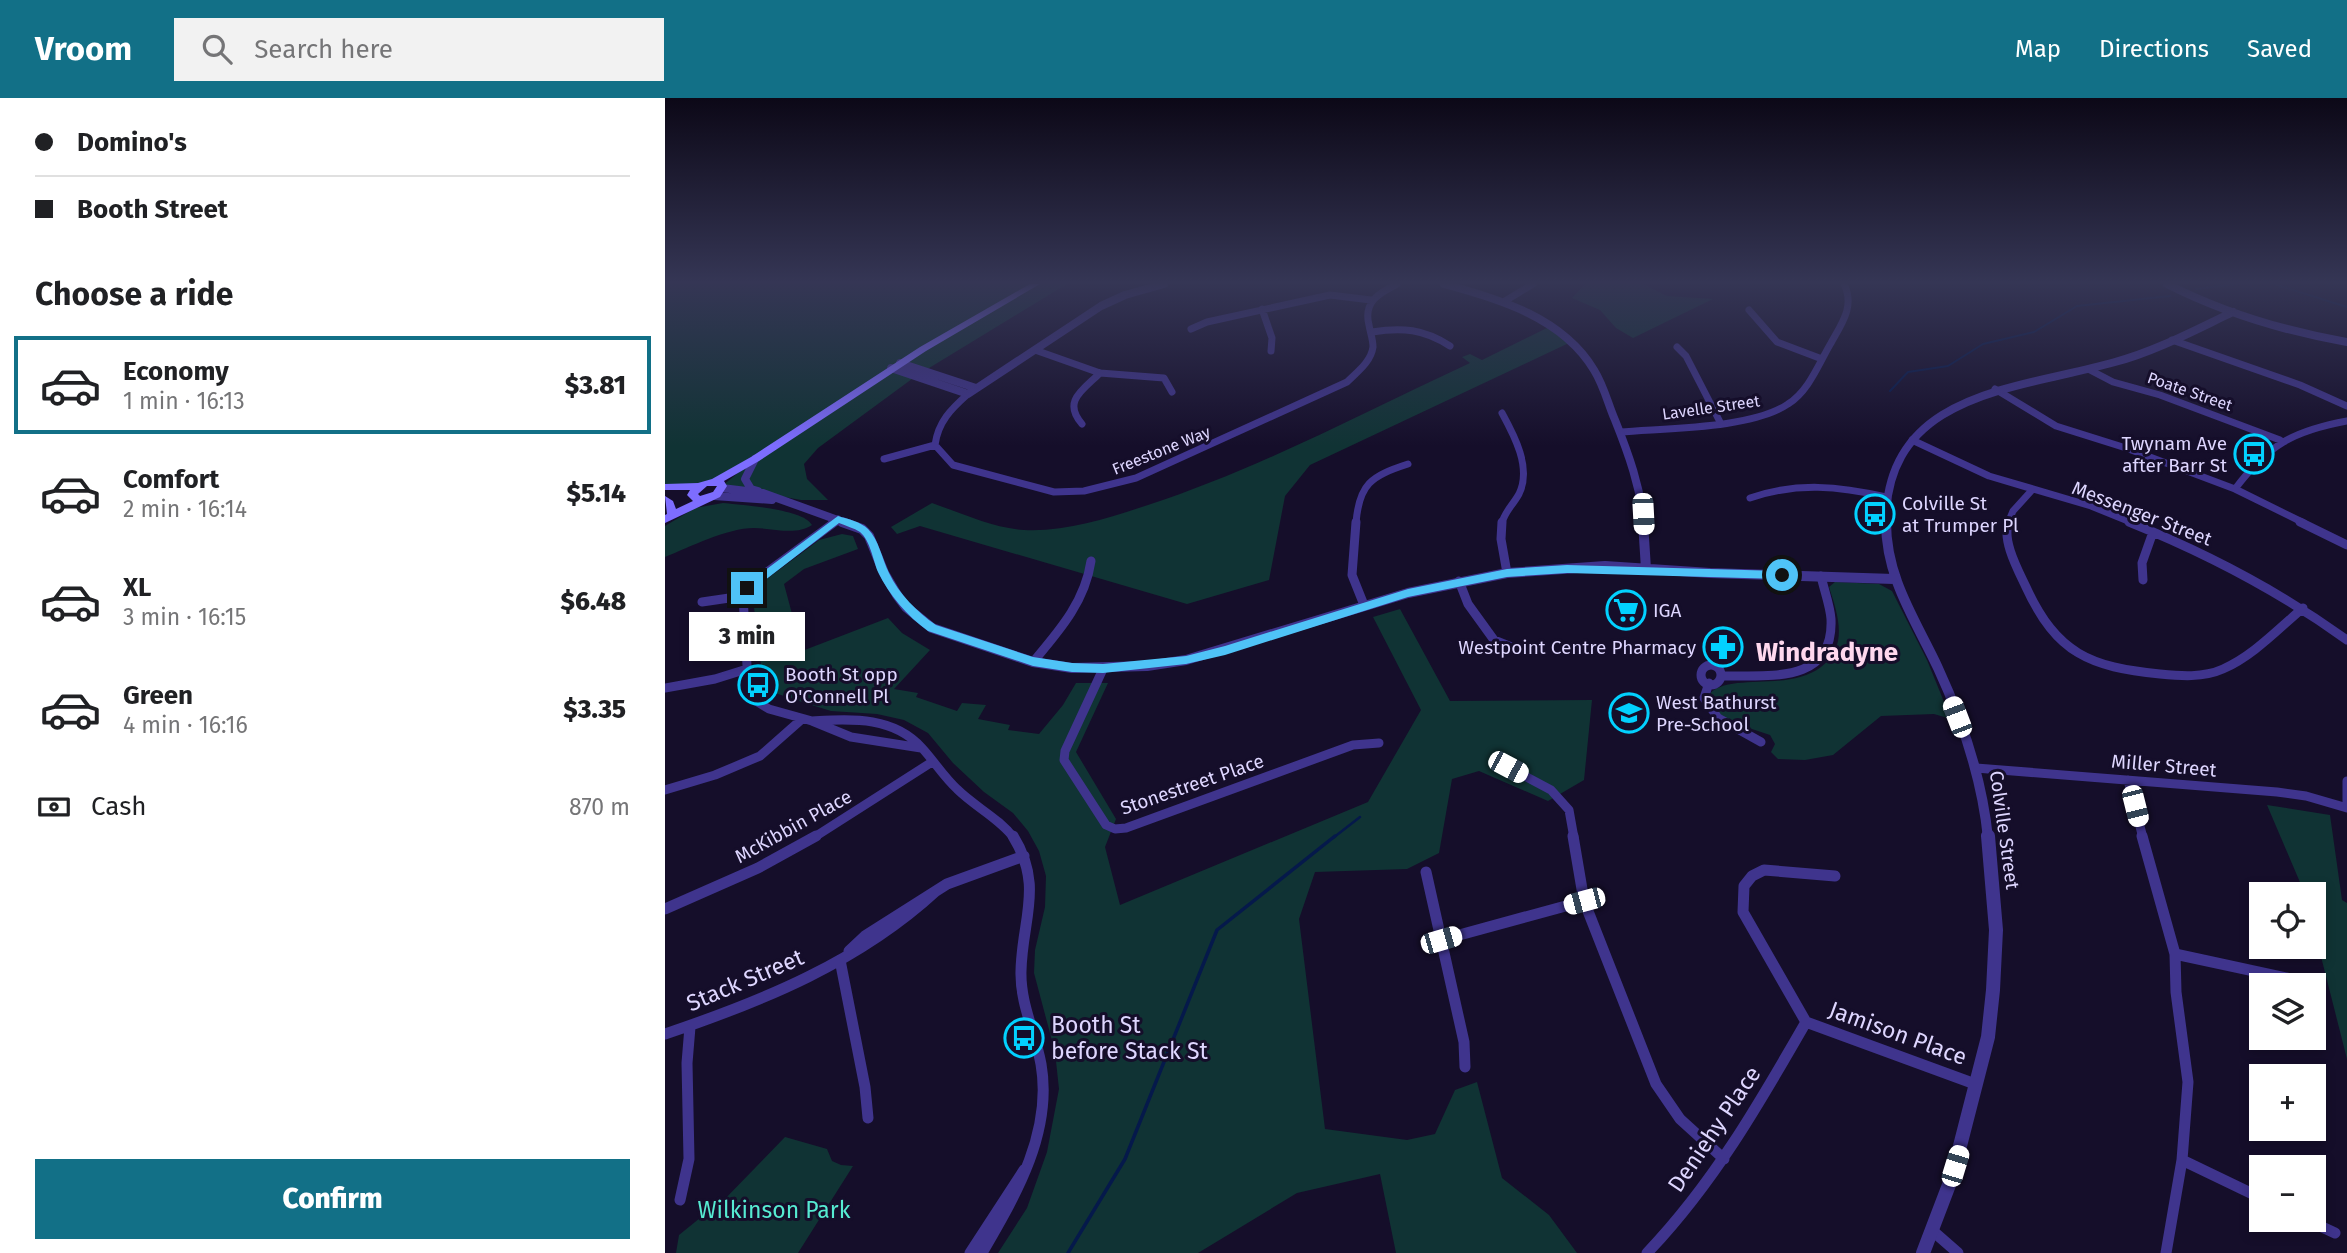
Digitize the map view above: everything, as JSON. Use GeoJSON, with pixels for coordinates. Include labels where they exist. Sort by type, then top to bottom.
{"type":"FeatureCollection","features":[{"type":"Feature","properties":{"kind":"main road"},"geometry":{"type":"LineString","coordinates":[[667,516],[709,498],[720,485],[755,459],[896,365],[943,338]]}},
{"type":"Feature","properties":{"kind":"main road"},"geometry":{"type":"LineString","coordinates":[[667,516],[669,503],[665,496],[720,485]]}},
{"type":"Feature","properties":{"kind":"main road"},"geometry":{"type":"LineString","coordinates":[[665,486],[695,492]]}},
{"type":"Feature","properties":{"kind":"main road"},"geometry":{"type":"LineString","coordinates":[[695,492],[696,499],[709,498]]}},
{"type":"Feature","properties":{"kind":"main road"},"geometry":{"type":"LineString","coordinates":[[667,516],[695,492]]}},
{"type":"Feature","properties":{"kind":"street"},"geometry":{"type":"LineString","coordinates":[[884,459],[935,445],[941,421],[968,394],[1053,338]]}},
{"type":"Feature","properties":{"kind":"street"},"geometry":{"type":"LineString","coordinates":[[1271,351],[1272,338]]}},
{"type":"Feature","properties":{"kind":"street","name":"Freestone Way"},"geometry":{"type":"LineString","coordinates":[[935,445],[953,465],[1054,492],[1084,491],[1112,485],[1136,478],[1334,390],[1359,372],[1370,358],[1373,338]]}},
{"type":"Feature","properties":{"kind":"street"},"geometry":{"type":"LineString","coordinates":[[1435,338],[1450,346]]}},
{"type":"Feature","properties":{"kind":"street"},"geometry":{"type":"LineString","coordinates":[[1565,338],[1586,358],[1596,374],[1638,483],[1643,514],[1646,569]]}},
{"type":"Feature","properties":{"kind":"street"},"geometry":{"type":"LineString","coordinates":[[1773,338],[1799,352],[1822,359]]}},
{"type":"Feature","properties":{"kind":"street","name":"Lavelle Street"},"geometry":{"type":"LineString","coordinates":[[1620,432],[1762,416],[1787,406],[1800,394],[1834,338]]}},
{"type":"Feature","properties":{"kind":"street","name":"Colville Street"},"geometry":{"type":"LineString","coordinates":[[1923,1253],[1934,1232],[1962,1144],[1989,1030],[1995,953],[1992,876],[1976,768],[1937,665],[1894,579],[1887,545],[1886,497],[1892,474],[1912,440],[1948,410],[1995,389],[2025,380],[2090,370],[2135,357],[2177,338]]}},
{"type":"Feature","properties":{"kind":"street"},"geometry":{"type":"LineString","coordinates":[[2325,338],[2347,342]]}},
{"type":"Feature","properties":{"kind":"street"},"geometry":{"type":"LineString","coordinates":[[2172,340],[2301,385],[2347,406]]}},
{"type":"Feature","properties":{"kind":"street"},"geometry":{"type":"LineString","coordinates":[[1677,347],[1686,356],[1720,422]]}},
{"type":"Feature","properties":{"kind":"street"},"geometry":{"type":"LineString","coordinates":[[1035,350],[1100,373],[1164,378],[1170,384],[1172,392]]}},
{"type":"Feature","properties":{"kind":"street"},"geometry":{"type":"LineString","coordinates":[[896,365],[976,388]]}},
{"type":"Feature","properties":{"kind":"street"},"geometry":{"type":"LineString","coordinates":[[896,365],[968,394]]}},
{"type":"Feature","properties":{"kind":"street","name":"Poate Street"},"geometry":{"type":"LineString","coordinates":[[2090,370],[2113,382],[2160,395],[2280,440]]}},
{"type":"Feature","properties":{"kind":"street"},"geometry":{"type":"LineString","coordinates":[[1082,424],[1074,415],[1072,407],[1077,396],[1100,373]]}},
{"type":"Feature","properties":{"kind":"street"},"geometry":{"type":"LineString","coordinates":[[1995,389],[2022,408],[2056,426],[2126,448],[2235,489],[2346,543]]}},
{"type":"Feature","properties":{"kind":"street"},"geometry":{"type":"LineString","coordinates":[[1502,413],[1513,432],[1524,475],[1520,493],[1503,516],[1500,538],[1507,573]]}},
{"type":"Feature","properties":{"kind":"street"},"geometry":{"type":"LineString","coordinates":[[2235,489],[2257,461],[2280,440],[2305,430],[2347,421]]}},
{"type":"Feature","properties":{"kind":"street","name":"Messenger Street"},"geometry":{"type":"LineString","coordinates":[[1912,440],[1989,476],[2091,506],[2221,562],[2303,608],[2347,640]]}},
{"type":"Feature","properties":{"kind":"street"},"geometry":{"type":"LineString","coordinates":[[755,459],[745,479],[751,489],[862,529],[869,536],[884,573],[897,595],[920,620],[954,637],[1033,662],[1072,668],[1147,666],[1199,657],[1364,605],[1459,581],[1507,573],[1567,569],[1631,572],[1646,569],[1894,579]]}},
{"type":"Feature","properties":{"kind":"street"},"geometry":{"type":"LineString","coordinates":[[1364,605],[1352,575],[1358,497],[1368,484],[1392,469],[1408,464]]}},
{"type":"Feature","properties":{"kind":"street"},"geometry":{"type":"LineString","coordinates":[[720,485],[764,493]]}},
{"type":"Feature","properties":{"kind":"street"},"geometry":{"type":"LineString","coordinates":[[1750,498],[1769,490],[1817,485],[1838,485],[1886,497]]}},
{"type":"Feature","properties":{"kind":"street"},"geometry":{"type":"LineString","coordinates":[[2032,490],[2013,511],[2006,528],[2025,587],[2055,633],[2067,645],[2103,666],[2199,675],[2215,673],[2243,657],[2303,608]]}},
{"type":"Feature","properties":{"kind":"street"},"geometry":{"type":"LineString","coordinates":[[709,498],[778,500]]}},
{"type":"Feature","properties":{"kind":"street"},"geometry":{"type":"LineString","coordinates":[[702,602],[743,596],[758,578],[838,519]]}},
{"type":"Feature","properties":{"kind":"street"},"geometry":{"type":"LineString","coordinates":[[2143,580],[2142,563],[2153,532]]}},
{"type":"Feature","properties":{"kind":"street"},"geometry":{"type":"LineString","coordinates":[[1033,662],[1064,623],[1087,586],[1091,561]]}},
{"type":"Feature","properties":{"kind":"street"},"geometry":{"type":"LineString","coordinates":[[1722,676],[1789,674],[1809,668],[1818,661],[1830,645],[1832,635],[1831,617],[1821,576]]}},
{"type":"Feature","properties":{"kind":"street"},"geometry":{"type":"LineString","coordinates":[[1459,581],[1468,604],[1494,640],[1519,650]]}},
{"type":"Feature","properties":{"kind":"street"},"geometry":{"type":"LineString","coordinates":[[743,596],[747,668],[751,694],[756,701],[769,709],[851,737],[922,748]]}},
{"type":"Feature","properties":{"kind":"street"},"geometry":{"type":"LineString","coordinates":[[665,688],[716,679],[747,668]]}},
{"type":"Feature","properties":{"kind":"street"},"geometry":{"type":"LineString","coordinates":[[1704,668],[1717,668],[1722,676],[1718,682],[1709,683],[1701,677],[1701,671],[1704,668]]}},
{"type":"Feature","properties":{"kind":"street","name":"Stonestreet Place"},"geometry":{"type":"LineString","coordinates":[[1103,669],[1065,751],[1065,760],[1106,825],[1115,829],[1126,828],[1353,746],[1379,743]]}},
{"type":"Feature","properties":{"kind":"street"},"geometry":{"type":"LineString","coordinates":[[1709,683],[1704,698],[1718,718],[1761,742]]}},
{"type":"Feature","properties":{"kind":"street"},"geometry":{"type":"LineString","coordinates":[[665,790],[715,775],[759,756],[807,720],[860,720],[885,724],[906,733],[958,790],[1009,832],[1024,856],[1032,893],[1021,951],[1021,992],[1038,1050],[1044,1099],[1021,1186],[982,1253]]}},
{"type":"Feature","properties":{"kind":"street","name":"McKibbin Place"},"geometry":{"type":"LineString","coordinates":[[665,909],[758,868],[815,838],[932,762]]}},
{"type":"Feature","properties":{"kind":"street"},"geometry":{"type":"LineString","coordinates":[[1508,767],[1551,790],[1569,810],[1584,901],[1656,1084],[1680,1119],[1724,1159]]}},
{"type":"Feature","properties":{"kind":"street","name":"Miller Street"},"geometry":{"type":"LineString","coordinates":[[1976,768],[2294,794],[2347,808]]}},
{"type":"Feature","properties":{"kind":"street"},"geometry":{"type":"LineString","coordinates":[[2128,780],[2161,911],[2175,954],[2176,992],[2188,1082],[2182,1160],[2166,1253]]}},
{"type":"Feature","properties":{"kind":"street"},"geometry":{"type":"LineString","coordinates":[[2347,781],[2347,808]]}},
{"type":"Feature","properties":{"kind":"street","name":"Stack Street"},"geometry":{"type":"LineString","coordinates":[[665,1034],[771,995],[896,928],[936,891],[960,878],[1024,856]]}},
{"type":"Feature","properties":{"kind":"street","name":"Jamison Place"},"geometry":{"type":"LineString","coordinates":[[1835,876],[1764,870],[1752,876],[1744,886],[1743,912],[1807,1022],[1975,1084]]}},
{"type":"Feature","properties":{"kind":"street"},"geometry":{"type":"LineString","coordinates":[[1426,872],[1464,1042],[1465,1067]]}},
{"type":"Feature","properties":{"kind":"street"},"geometry":{"type":"LineString","coordinates":[[1441,940],[1584,901]]}},
{"type":"Feature","properties":{"kind":"street"},"geometry":{"type":"LineString","coordinates":[[2175,954],[2263,973]]}},
{"type":"Feature","properties":{"kind":"street"},"geometry":{"type":"LineString","coordinates":[[840,960],[865,1087],[868,1118]]}},
{"type":"Feature","properties":{"kind":"street","name":"Deniehy Place"},"geometry":{"type":"LineString","coordinates":[[1647,1253],[1669,1232],[1742,1134],[1807,1022]]}},
{"type":"Feature","properties":{"kind":"street"},"geometry":{"type":"LineString","coordinates":[[680,1200],[689,1159],[687,1063],[690,1027]]}},
{"type":"Feature","properties":{"kind":"street"},"geometry":{"type":"LineString","coordinates":[[2182,1160],[2249,1192]]}},
{"type":"Feature","properties":{"kind":"street"},"geometry":{"type":"LineString","coordinates":[[970,1253],[1012,1184],[1027,1166]]}},
{"type":"Feature","properties":{"kind":"street"},"geometry":{"type":"LineString","coordinates":[[2326,1229],[2335,1233]]}},
{"type":"Feature","properties":{"kind":"street"},"geometry":{"type":"LineString","coordinates":[[1934,1232],[1958,1253]]}},
{"type":"Feature","properties":{"kind":"green space"},"geometry":{"type":"Polygon","coordinates":[[[665,338],[979,338],[916,376],[818,448],[804,464],[807,479],[828,500],[801,500],[722,486],[750,463],[714,482],[665,487],[665,338]]]}},
{"type":"Feature","properties":{"kind":"green space"},"geometry":{"type":"Polygon","coordinates":[[[1527,338],[1566,338],[1571,342],[1310,465],[1285,496],[1269,580],[1187,604],[920,526],[897,534],[891,527],[932,503],[989,523],[1024,530],[1056,529],[1118,515],[1230,475],[1311,439],[1470,363],[1462,357],[1470,354],[1482,360],[1527,338]]]}},
{"type":"Feature","properties":{"kind":"green space"},"geometry":{"type":"Polygon","coordinates":[[[723,503],[785,512],[797,515],[812,525],[792,531],[754,528],[732,531],[665,557],[665,526],[695,508],[723,503]]]}},
{"type":"Feature","properties":{"kind":"green space"},"geometry":{"type":"Polygon","coordinates":[[[842,534],[853,536],[858,549],[804,569],[784,584],[802,651],[888,618],[902,633],[930,650],[894,689],[918,693],[916,697],[957,711],[962,703],[986,705],[978,719],[1010,725],[1008,730],[1039,734],[1063,705],[1076,683],[1108,683],[1076,752],[1116,819],[1105,847],[1120,905],[1368,802],[1421,710],[1373,617],[1400,609],[1450,701],[1592,700],[1584,780],[1548,801],[1479,771],[1452,779],[1439,853],[1407,869],[1315,872],[1299,919],[1325,1129],[1407,1140],[1435,1134],[1455,1090],[1477,1082],[1502,1178],[1549,1215],[1577,1253],[1396,1253],[1380,1174],[1297,1193],[1198,1253],[998,1253],[1027,1208],[1047,1152],[1059,1089],[1055,1052],[1034,973],[1035,950],[1045,907],[1046,876],[1039,851],[1028,831],[1013,813],[984,792],[953,763],[928,733],[904,720],[877,714],[831,711],[805,703],[772,692],[763,682],[753,599],[763,582],[819,540],[842,534]]]}},
{"type":"Feature","properties":{"kind":"green space"},"geometry":{"type":"Polygon","coordinates":[[[1835,582],[1879,584],[1892,591],[1927,660],[1951,719],[1934,714],[1881,716],[1833,755],[1805,760],[1778,759],[1771,752],[1775,744],[1770,735],[1734,723],[1716,712],[1708,696],[1728,685],[1807,675],[1830,659],[1835,650],[1839,630],[1829,587],[1835,582]]]}},
{"type":"Feature","properties":{"kind":"green space"},"geometry":{"type":"Polygon","coordinates":[[[2267,805],[2330,815],[2342,900],[2347,903],[2347,1059],[2322,959],[2326,959],[2326,882],[2300,882],[2267,805]]]}},
{"type":"Feature","properties":{"kind":"green space","name":"Wilkinson Park"},"geometry":{"type":"Polygon","coordinates":[[[785,1137],[827,1149],[832,1161],[853,1166],[798,1253],[676,1253],[679,1235],[700,1218],[708,1206],[720,1204],[785,1137]]]}},
{"type":"Feature","properties":{"kind":"waterway"},"geometry":{"type":"LineString","coordinates":[[1890,391],[1908,372],[1948,366],[1983,344],[2009,338]]}},
{"type":"Feature","properties":{"kind":"waterway"},"geometry":{"type":"LineString","coordinates":[[1333,838],[1360,817]]}},
{"type":"Feature","properties":{"kind":"waterway"},"geometry":{"type":"LineString","coordinates":[[1068,1253],[1125,1159],[1217,930],[1335,836]]}},
{"type":"Feature","properties":{"kind":"place","name":"Twynam Ave after Barr St"},"geometry":{"type":"Point","coordinates":[2254,454]}},
{"type":"Feature","properties":{"kind":"place","name":"Colville St at Trumper Pl"},"geometry":{"type":"Point","coordinates":[1875,514]}},
{"type":"Feature","properties":{"kind":"place","name":"IGA"},"geometry":{"type":"Point","coordinates":[1626,610]}},
{"type":"Feature","properties":{"kind":"place","name":"Westpoint Centre Pharmacy"},"geometry":{"type":"Point","coordinates":[1723,647]}},
{"type":"Feature","properties":{"kind":"place","name":"Booth St opp O'Connell Pl"},"geometry":{"type":"Point","coordinates":[758,685]}},
{"type":"Feature","properties":{"kind":"place","name":"West Bathurst Pre-School"},"geometry":{"type":"Point","coordinates":[1629,713]}},
{"type":"Feature","properties":{"kind":"place","name":"Booth St before Stack St"},"geometry":{"type":"Point","coordinates":[1024,1038]}},
{"type":"Feature","properties":{"kind":"district","name":"Windradyne"},"geometry":{"type":"Point","coordinates":[1827,652]}},
{"type":"Feature","properties":{"kind":"route"},"geometry":{"type":"LineString","coordinates":[[747,588],[838,519],[853,524],[869,536],[884,573],[897,595],[906,607],[932,628],[1033,662],[1103,669],[1186,660],[1408,593],[1507,573],[1567,569],[1631,572],[1646,569],[1782,575]]}}]}
